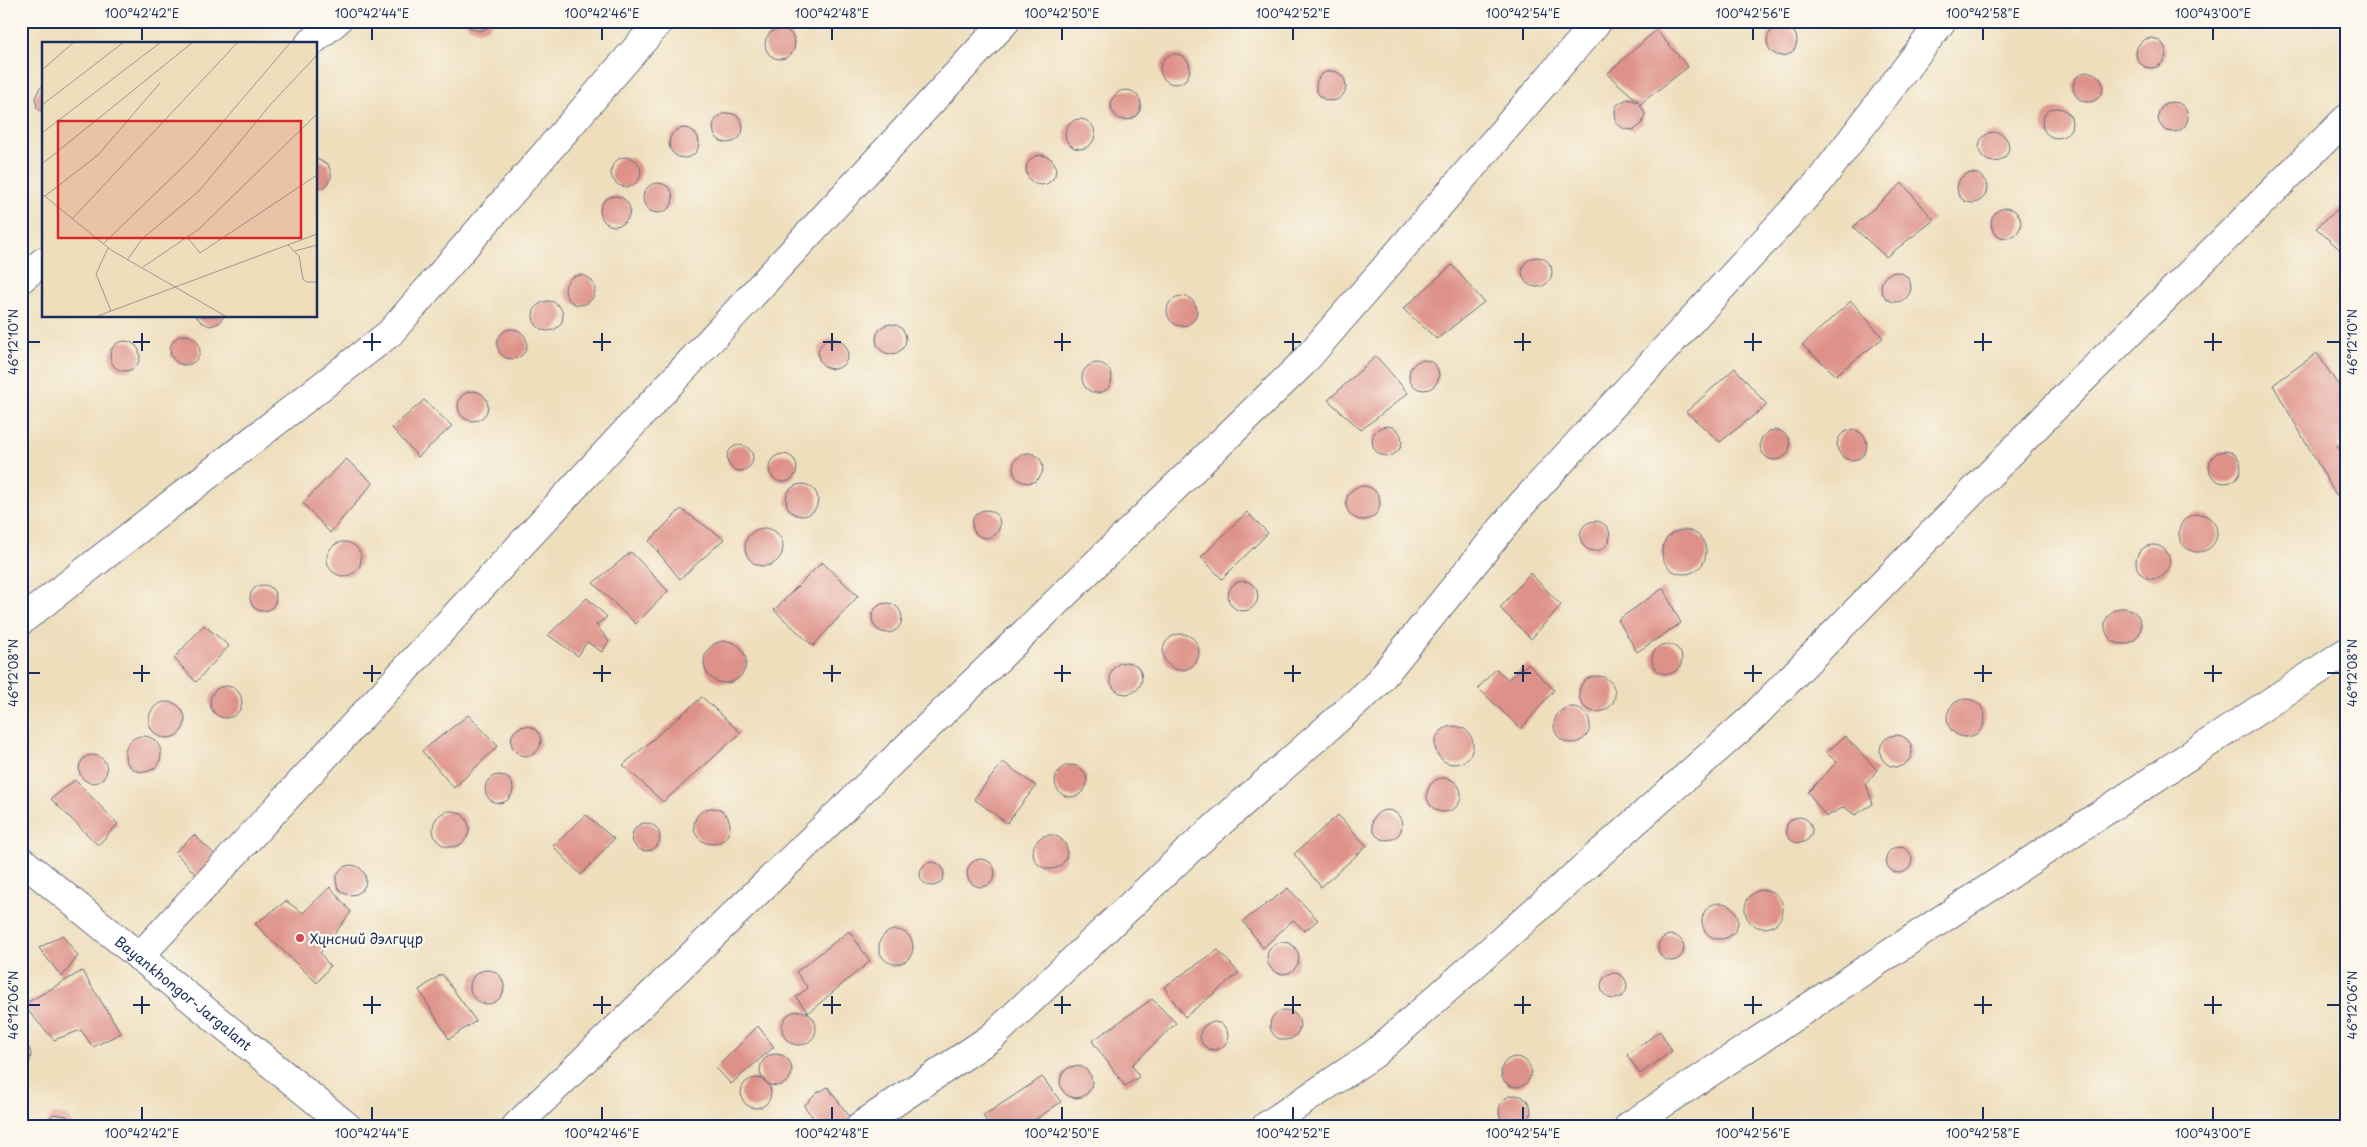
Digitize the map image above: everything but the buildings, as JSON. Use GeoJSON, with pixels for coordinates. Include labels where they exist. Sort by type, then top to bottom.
{"type":"FeatureCollection","features":[{"type":"Feature","properties":{"kind":"street"},"geometry":{"type":"LineString","coordinates":[[311,42],[337,21]]}},
{"type":"Feature","properties":{"kind":"street"},"geometry":{"type":"LineString","coordinates":[[21,621],[390,333],[660,21]]}},
{"type":"Feature","properties":{"kind":"street"},"geometry":{"type":"LineString","coordinates":[[138,957],[1006,21]]}},
{"type":"Feature","properties":{"kind":"street"},"geometry":{"type":"LineString","coordinates":[[516,1126],[1303,363],[1598,21]]}},
{"type":"Feature","properties":{"kind":"street"},"geometry":{"type":"LineString","coordinates":[[860,1126],[992,1037],[1188,851],[1374,687],[1521,505],[1818,182],[1942,21]]}},
{"type":"Feature","properties":{"kind":"street"},"geometry":{"type":"LineString","coordinates":[[1266,1126],[1374,1054],[1752,718],[2068,394],[2346,119]]}},
{"type":"Feature","properties":{"kind":"street"},"geometry":{"type":"LineString","coordinates":[[21,279],[42,263]]}},
{"type":"Feature","properties":{"kind":"street"},"geometry":{"type":"LineString","coordinates":[[1630,1126],[2346,652]]}},
{"type":"Feature","properties":{"kind":"street","name":"Bayankhongor-Jargalant"},"geometry":{"type":"LineString","coordinates":[[21,860],[347,1126]]}},
{"type":"Feature","properties":{"kind":"place","name":"Хүнсний дэлгүүр"},"geometry":{"type":"Point","coordinates":[300,938]}}]}
